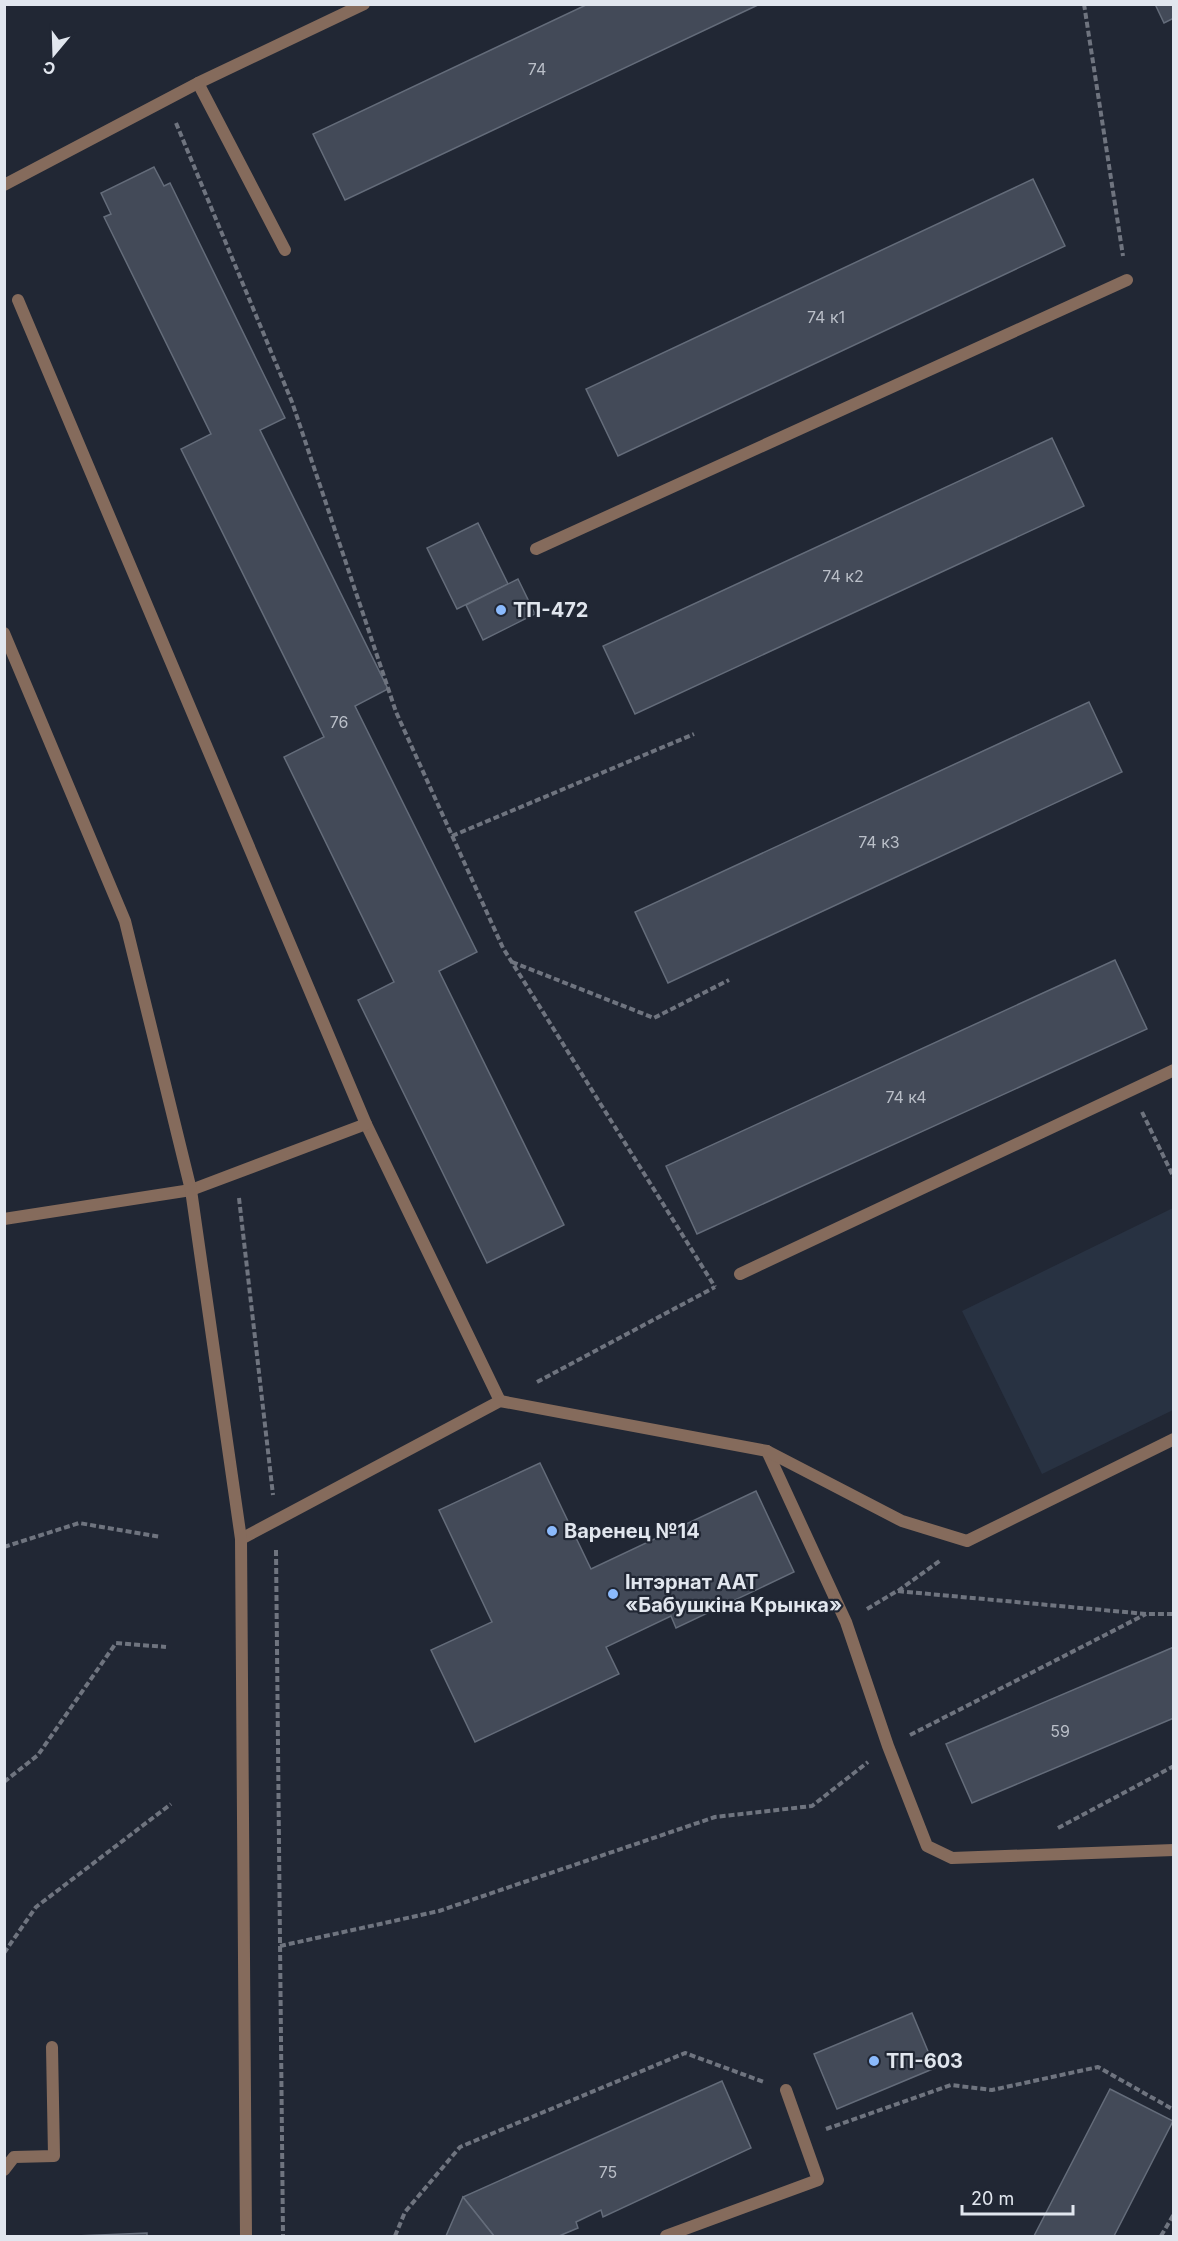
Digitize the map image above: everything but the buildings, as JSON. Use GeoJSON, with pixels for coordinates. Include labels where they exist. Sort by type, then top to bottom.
{"type":"FeatureCollection","features":[{"type":"Feature","properties":{"kind":"street"},"geometry":{"type":"LineString","coordinates":[[4,185],[198,83],[364,4]]}},
{"type":"Feature","properties":{"kind":"street"},"geometry":{"type":"LineString","coordinates":[[198,83],[285,250]]}},
{"type":"Feature","properties":{"kind":"street"},"geometry":{"type":"LineString","coordinates":[[536,549],[1127,280]]}},
{"type":"Feature","properties":{"kind":"street"},"geometry":{"type":"LineString","coordinates":[[18,300],[366,1124],[500,1401]]}},
{"type":"Feature","properties":{"kind":"street"},"geometry":{"type":"LineString","coordinates":[[4,633],[125,921],[191,1190],[241,1539],[246,2236]]}},
{"type":"Feature","properties":{"kind":"street"},"geometry":{"type":"LineString","coordinates":[[740,1274],[1173,1070]]}},
{"type":"Feature","properties":{"kind":"street"},"geometry":{"type":"LineString","coordinates":[[4,1219],[191,1190],[366,1124]]}},
{"type":"Feature","properties":{"kind":"street"},"geometry":{"type":"LineString","coordinates":[[241,1539],[500,1401],[767,1451],[902,1521],[967,1541],[1173,1439]]}},
{"type":"Feature","properties":{"kind":"street"},"geometry":{"type":"LineString","coordinates":[[767,1451],[846,1622],[888,1746],[927,1846],[952,1858],[1173,1850]]}},
{"type":"Feature","properties":{"kind":"street"},"geometry":{"type":"LineString","coordinates":[[4,2170],[14,2157],[54,2156],[52,2047]]}},
{"type":"Feature","properties":{"kind":"street"},"geometry":{"type":"LineString","coordinates":[[666,2236],[818,2180],[786,2090]]}},
{"type":"Feature","properties":{"kind":"path"},"geometry":{"type":"LineString","coordinates":[[1084,4],[1127,280]]}},
{"type":"Feature","properties":{"kind":"path"},"geometry":{"type":"LineString","coordinates":[[166,100],[292,402],[396,712],[452,836],[511,961],[715,1287]]}},
{"type":"Feature","properties":{"kind":"path"},"geometry":{"type":"LineString","coordinates":[[452,836],[694,734]]}},
{"type":"Feature","properties":{"kind":"path"},"geometry":{"type":"LineString","coordinates":[[511,961],[654,1018],[729,980]]}},
{"type":"Feature","properties":{"kind":"path"},"geometry":{"type":"LineString","coordinates":[[1131,1090],[1173,1178]]}},
{"type":"Feature","properties":{"kind":"path"},"geometry":{"type":"LineString","coordinates":[[236,1173],[276,1520],[284,2236]]}},
{"type":"Feature","properties":{"kind":"path"},"geometry":{"type":"LineString","coordinates":[[500,1401],[740,1274]]}},
{"type":"Feature","properties":{"kind":"path"},"geometry":{"type":"LineString","coordinates":[[4,1546],[79,1523],[162,1537]]}},
{"type":"Feature","properties":{"kind":"path"},"geometry":{"type":"LineString","coordinates":[[846,1622],[897,1591],[967,1541]]}},
{"type":"Feature","properties":{"kind":"path"},"geometry":{"type":"LineString","coordinates":[[897,1591],[1146,1614],[1173,1614]]}},
{"type":"Feature","properties":{"kind":"path"},"geometry":{"type":"LineString","coordinates":[[280,1946],[439,1911],[715,1817],[812,1806],[888,1746],[1146,1614]]}},
{"type":"Feature","properties":{"kind":"path"},"geometry":{"type":"LineString","coordinates":[[4,1782],[38,1755],[116,1643],[166,1647]]}},
{"type":"Feature","properties":{"kind":"path"},"geometry":{"type":"LineString","coordinates":[[1054,1830],[1173,1767]]}},
{"type":"Feature","properties":{"kind":"path"},"geometry":{"type":"LineString","coordinates":[[4,1953],[36,1907],[171,1804]]}},
{"type":"Feature","properties":{"kind":"path"},"geometry":{"type":"LineString","coordinates":[[395,2236],[405,2212],[460,2147],[685,2053],[786,2090]]}},
{"type":"Feature","properties":{"kind":"path"},"geometry":{"type":"LineString","coordinates":[[803,2138],[951,2085],[992,2090],[1098,2067],[1173,2110]]}},
{"type":"Feature","properties":{"kind":"path"},"geometry":{"type":"LineString","coordinates":[[1161,2236],[1173,2214]]}},
{"type":"Feature","properties":{"kind":"shaded area"},"geometry":{"type":"Polygon","coordinates":[[[1173,1208],[1173,1410],[1042,1474],[962,1311],[1173,1208]]]}},
{"type":"Feature","properties":{"kind":"place","name":"ТП-472"},"geometry":{"type":"Point","coordinates":[501,610]}},
{"type":"Feature","properties":{"kind":"place","name":"Варенец №14"},"geometry":{"type":"Point","coordinates":[552,1531]}},
{"type":"Feature","properties":{"kind":"place","name":"Інтэрнат ААТ «Бабушкіна Крынка»"},"geometry":{"type":"Point","coordinates":[613,1594]}},
{"type":"Feature","properties":{"kind":"place","name":"ТП-603"},"geometry":{"type":"Point","coordinates":[874,2061]}}]}
